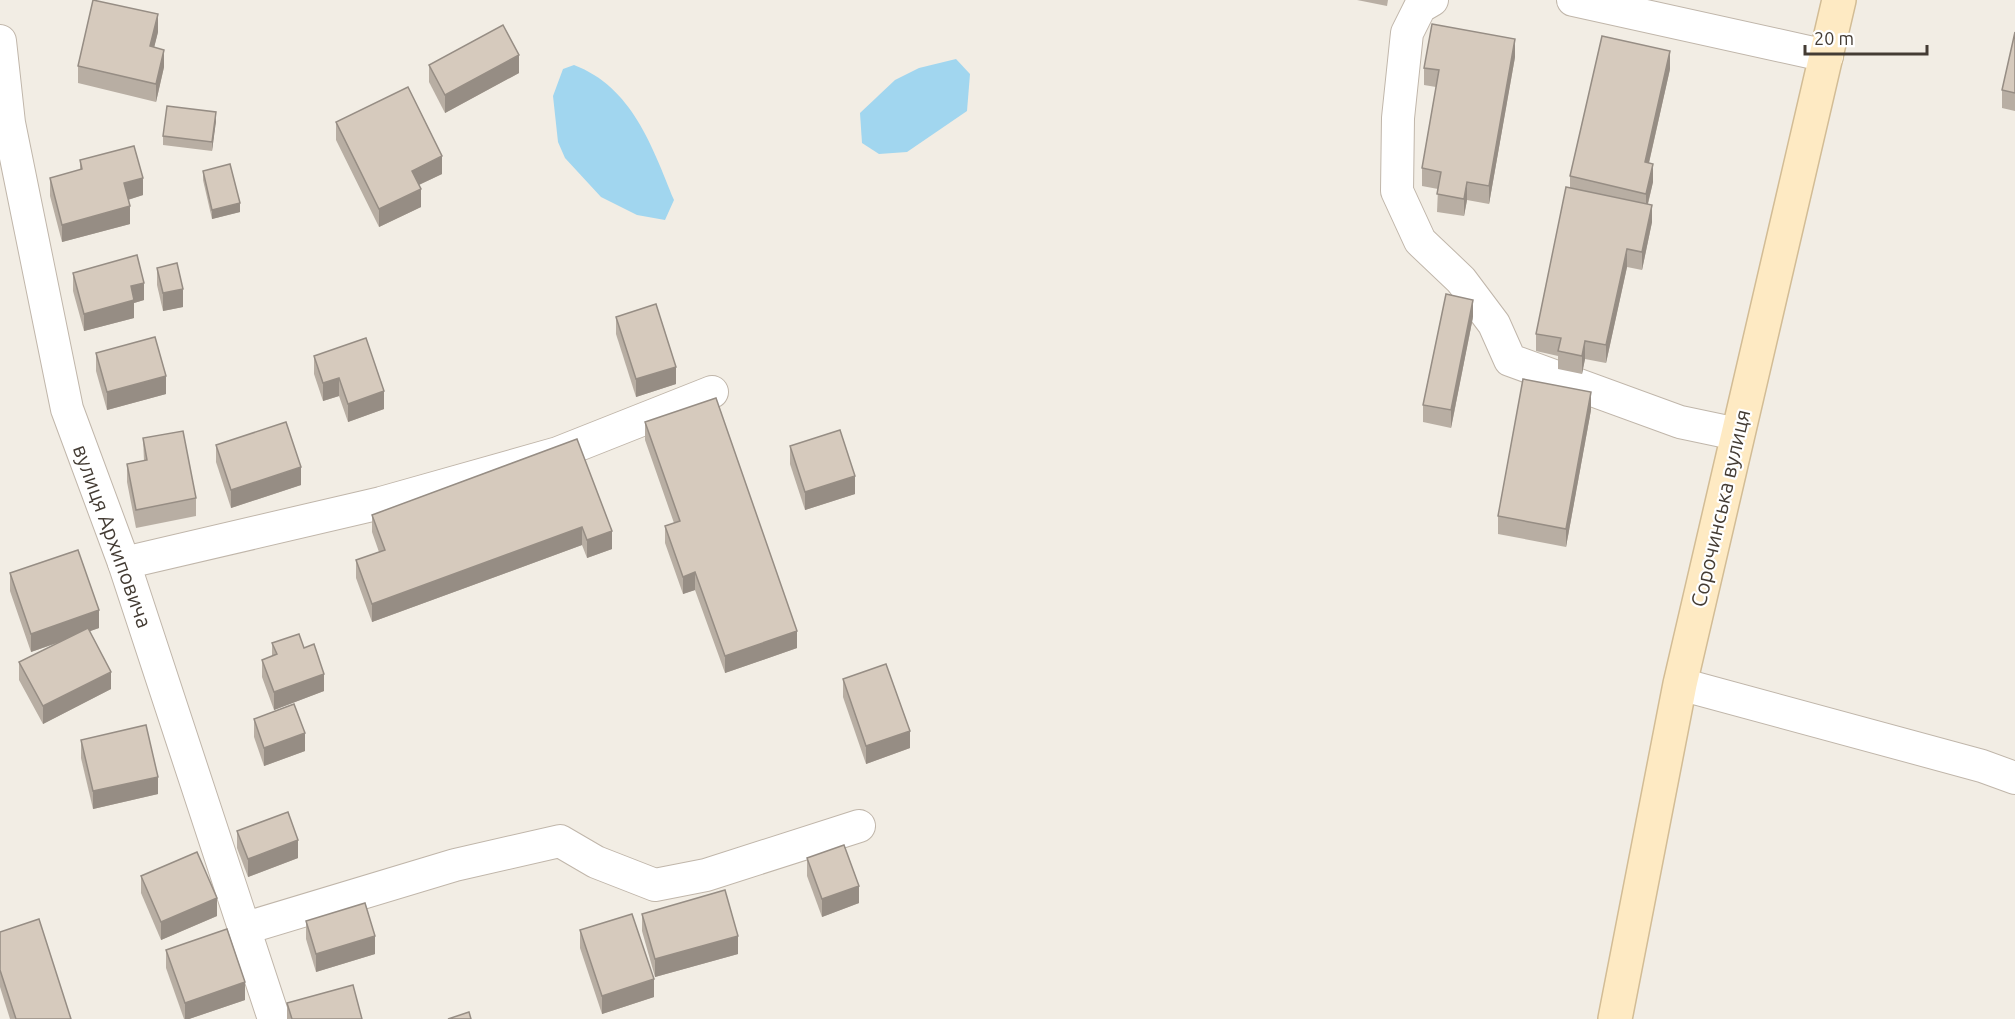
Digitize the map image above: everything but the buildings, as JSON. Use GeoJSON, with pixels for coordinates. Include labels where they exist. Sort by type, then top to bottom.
{"type":"FeatureCollection","features":[{"type":"Feature","properties":{"kind":"main road","name":"Сорочинська вулиця"},"geometry":{"type":"LineString","coordinates":[[1616,1019],[1680,684],[1839,0]]}},
{"type":"Feature","properties":{"kind":"street"},"geometry":{"type":"LineString","coordinates":[[1432,0],[1420,7],[1407,33],[1398,118],[1397,191],[1420,241],[1461,280],[1494,324],[1510,360],[1680,422],[1737,434]]}},
{"type":"Feature","properties":{"kind":"street"},"geometry":{"type":"LineString","coordinates":[[1573,0],[1827,56]]}},
{"type":"Feature","properties":{"kind":"street","name":"вулиця Архиповича"},"geometry":{"type":"LineString","coordinates":[[0,41],[5,117],[67,409],[124,563],[246,928],[274,1019]]}},
{"type":"Feature","properties":{"kind":"street"},"geometry":{"type":"LineString","coordinates":[[124,563],[381,503],[558,453],[712,392]]}},
{"type":"Feature","properties":{"kind":"street"},"geometry":{"type":"LineString","coordinates":[[1680,684],[1971,763],[2015,778]]}},
{"type":"Feature","properties":{"kind":"street"},"geometry":{"type":"LineString","coordinates":[[246,928],[455,865],[560,841],[596,862],[655,885],[706,875],[859,826]]}},
{"type":"Feature","properties":{"kind":"water"},"geometry":{"type":"Polygon","coordinates":[[[956,59],[970,74],[967,111],[907,152],[879,154],[862,143],[860,113],[895,80],[919,68],[956,59]]]}},
{"type":"Feature","properties":{"kind":"water"},"geometry":{"type":"Polygon","coordinates":[[[574,65],[594,75],[611,88],[638,121],[674,200],[665,220],[637,215],[601,197],[565,158],[558,142],[553,96],[563,69],[574,65]]]}}]}
